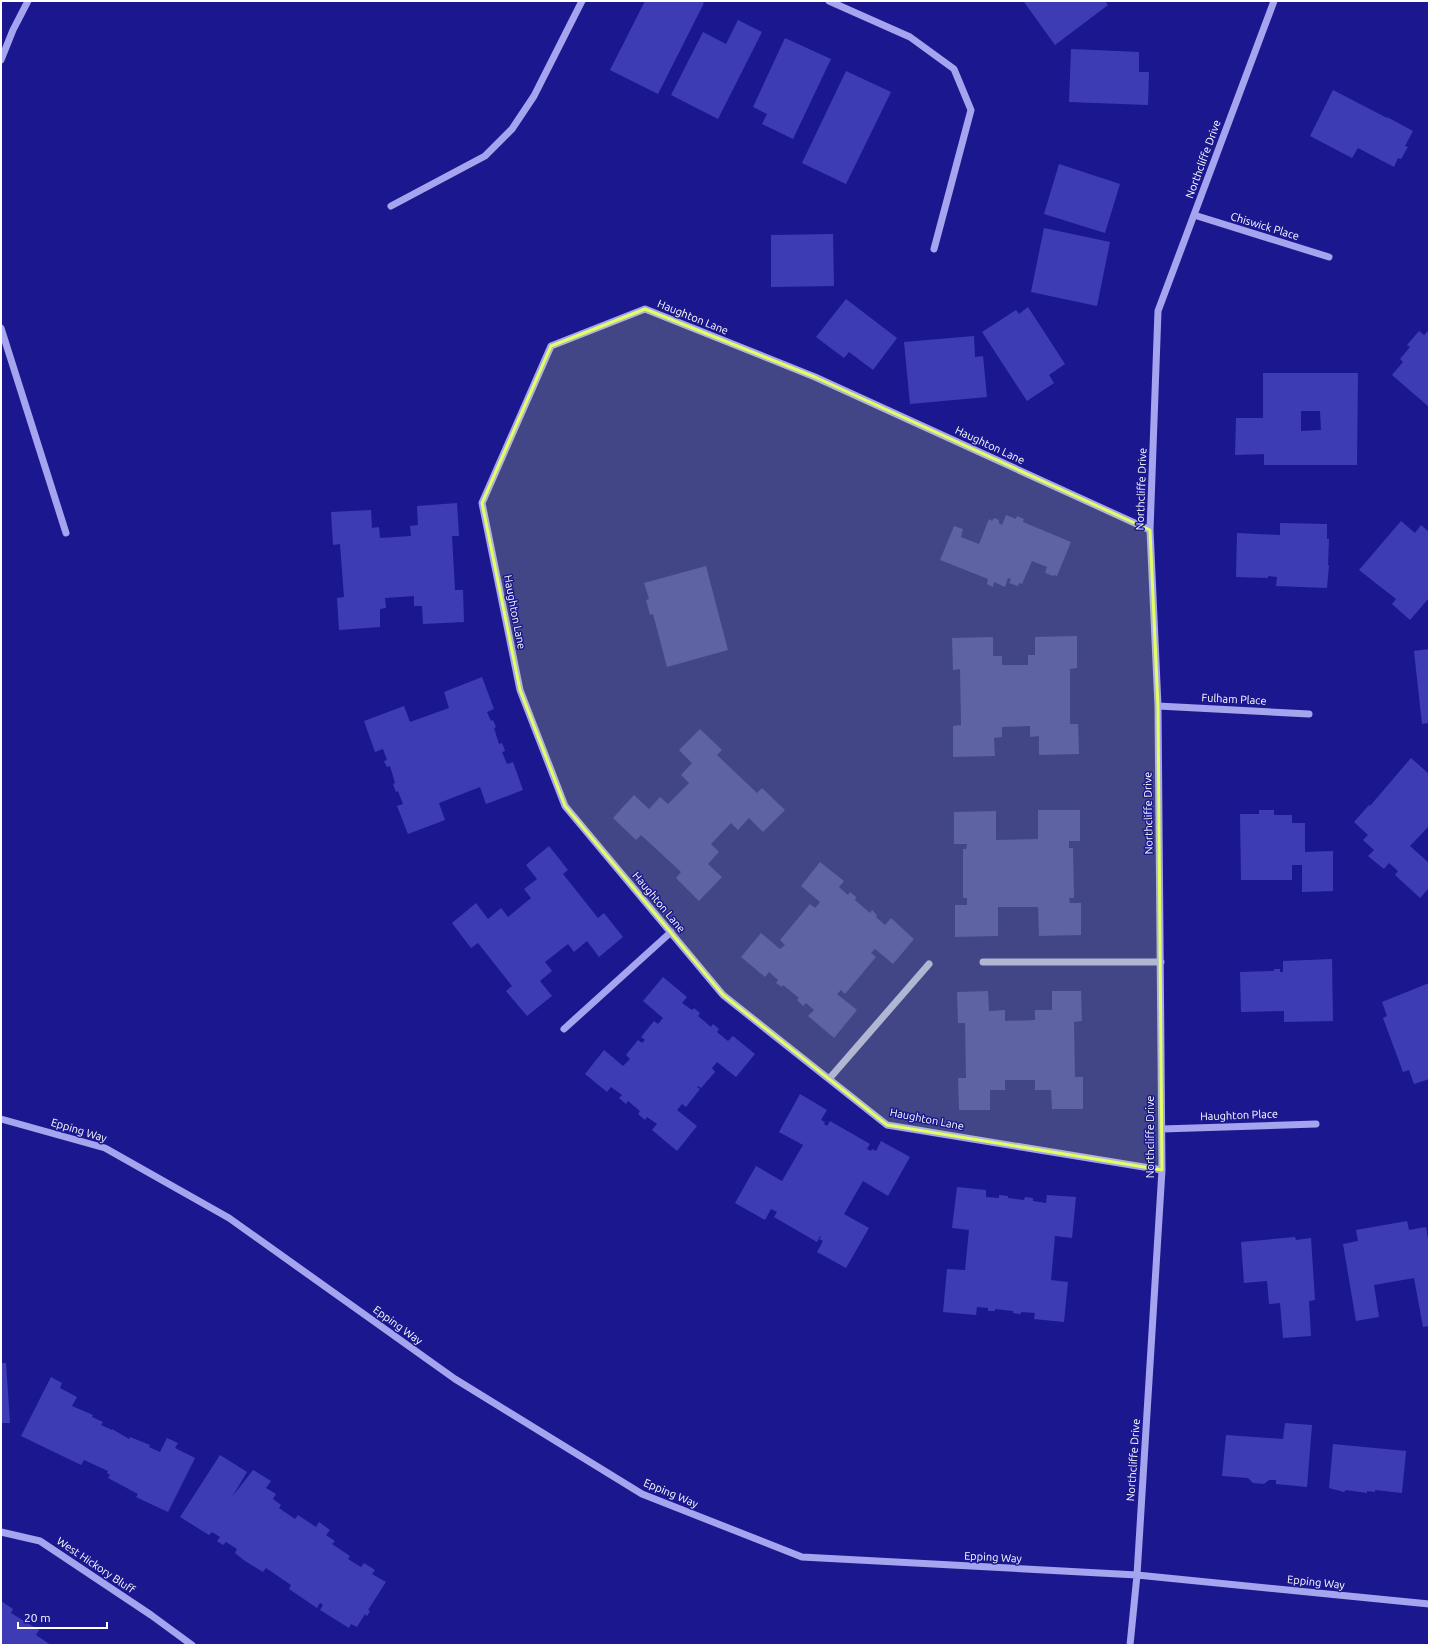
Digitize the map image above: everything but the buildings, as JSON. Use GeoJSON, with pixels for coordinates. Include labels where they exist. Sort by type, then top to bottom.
{"type":"FeatureCollection","features":[{"type":"Feature","properties":{"kind":"street"},"geometry":{"type":"LineString","coordinates":[[1,60],[13,30],[28,1]]}},
{"type":"Feature","properties":{"kind":"street"},"geometry":{"type":"LineString","coordinates":[[391,206],[486,156],[512,129],[534,96],[582,1]]}},
{"type":"Feature","properties":{"kind":"street"},"geometry":{"type":"LineString","coordinates":[[829,1],[910,37],[954,69],[971,110],[934,249]]}},
{"type":"Feature","properties":{"kind":"street","name":"Northcliffe Drive"},"geometry":{"type":"LineString","coordinates":[[1130,1645],[1137,1575],[1162,1170],[1158,706],[1150,530],[1158,311],[1274,1]]}},
{"type":"Feature","properties":{"kind":"street","name":"Chiswick Place"},"geometry":{"type":"LineString","coordinates":[[1194,215],[1329,257]]}},
{"type":"Feature","properties":{"kind":"street","name":"Haughton Lane"},"geometry":{"type":"LineString","coordinates":[[1150,530],[815,377],[645,309],[551,346],[482,503],[520,690],[565,806],[723,994],[887,1125],[1162,1170]]}},
{"type":"Feature","properties":{"kind":"street"},"geometry":{"type":"LineString","coordinates":[[1,328],[66,533]]}},
{"type":"Feature","properties":{"kind":"street","name":"Fulham Place"},"geometry":{"type":"LineString","coordinates":[[1158,706],[1309,714]]}},
{"type":"Feature","properties":{"kind":"street"},"geometry":{"type":"LineString","coordinates":[[564,1029],[671,932]]}},
{"type":"Feature","properties":{"kind":"street"},"geometry":{"type":"LineString","coordinates":[[983,962],[1161,962]]}},
{"type":"Feature","properties":{"kind":"street"},"geometry":{"type":"LineString","coordinates":[[829,1079],[929,964]]}},
{"type":"Feature","properties":{"kind":"street","name":"Epping Way"},"geometry":{"type":"LineString","coordinates":[[1,1119],[105,1148],[229,1218],[455,1379],[642,1494],[802,1557],[1137,1575],[1429,1604]]}},
{"type":"Feature","properties":{"kind":"street","name":"Haughton Place"},"geometry":{"type":"LineString","coordinates":[[1162,1129],[1316,1124]]}},
{"type":"Feature","properties":{"kind":"street","name":"West Hickory Bluff"},"geometry":{"type":"LineString","coordinates":[[1,1532],[40,1541],[151,1615],[192,1645]]}},
{"type":"Feature","properties":{"kind":"highlighted area"},"geometry":{"type":"Polygon","coordinates":[[[645,309],[815,377],[1150,530],[1158,706],[1162,1170],[887,1125],[723,995],[565,806],[520,690],[482,503],[551,346],[645,309]]]}}]}
